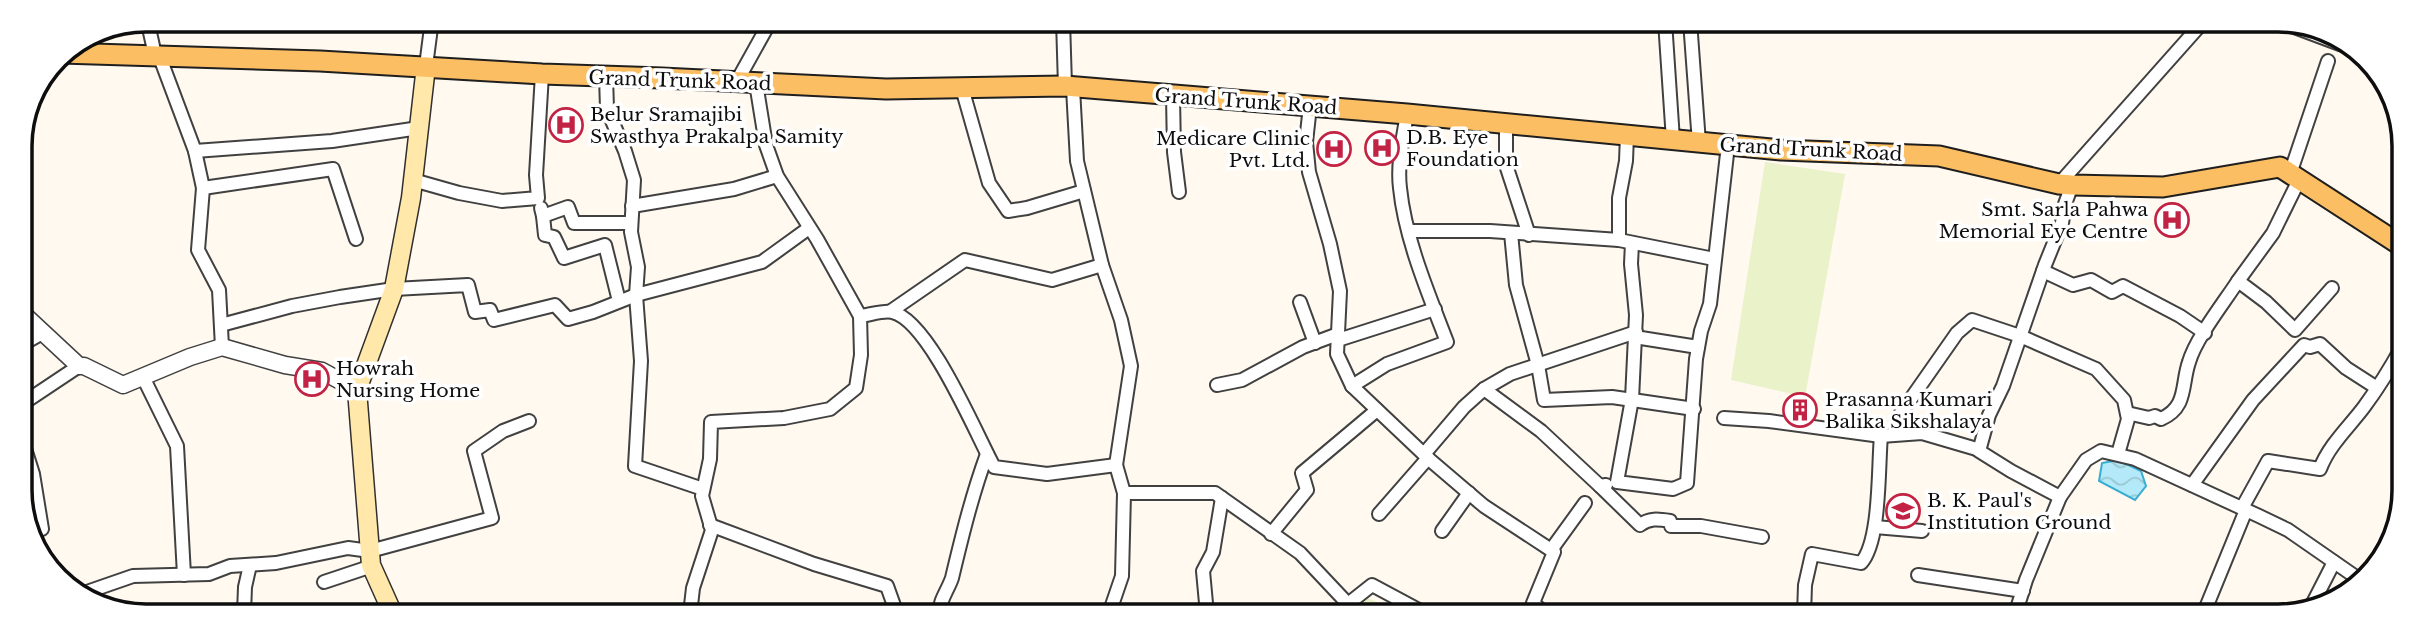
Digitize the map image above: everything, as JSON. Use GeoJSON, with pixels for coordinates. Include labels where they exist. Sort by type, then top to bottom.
{"type":"FeatureCollection","features":[{"type":"Feature","properties":{"kind":"main road","name":"Grand Trunk Road"},"geometry":{"type":"LineString","coordinates":[[80,53],[426,66],[542,74],[886,89],[1069,87],[1407,114],[1781,150],[1939,156],[2065,185],[2163,187],[2280,167],[2392,241]]}},
{"type":"Feature","properties":{"kind":"main road"},"geometry":{"type":"LineString","coordinates":[[389,604],[371,559],[358,390],[394,289],[413,180],[426,66]]}},
{"type":"Feature","properties":{"kind":"street"},"geometry":{"type":"LineString","coordinates":[[151,32],[195,151],[203,188],[198,250],[219,290],[222,347]]}},
{"type":"Feature","properties":{"kind":"street"},"geometry":{"type":"LineString","coordinates":[[426,66],[430,32]]}},
{"type":"Feature","properties":{"kind":"street"},"geometry":{"type":"LineString","coordinates":[[691,604],[693,588],[712,530],[702,496],[710,459],[711,422],[784,418],[831,409],[856,388],[861,355],[860,316],[840,278],[777,176],[746,83],[766,32]]}},
{"type":"Feature","properties":{"kind":"street"},"geometry":{"type":"LineString","coordinates":[[1064,32],[1077,161],[1102,265],[1121,320],[1131,366],[1116,465],[1124,493],[1122,576],[1113,604]]}},
{"type":"Feature","properties":{"kind":"street"},"geometry":{"type":"LineString","coordinates":[[1666,32],[1673,140]]}},
{"type":"Feature","properties":{"kind":"street"},"geometry":{"type":"LineString","coordinates":[[1691,32],[1699,143]]}},
{"type":"Feature","properties":{"kind":"street"},"geometry":{"type":"LineString","coordinates":[[1980,450],[1989,415],[2003,386],[2062,223],[2065,185],[2195,32]]}},
{"type":"Feature","properties":{"kind":"street"},"geometry":{"type":"LineString","coordinates":[[2127,413],[2161,419],[2173,414],[2184,392],[2188,364],[2205,333],[2273,233],[2294,177],[2328,61]]}},
{"type":"Feature","properties":{"kind":"street"},"geometry":{"type":"LineString","coordinates":[[542,74],[536,175],[545,235],[554,237],[564,258],[604,245],[619,301]]}},
{"type":"Feature","properties":{"kind":"street"},"geometry":{"type":"LineString","coordinates":[[606,76],[607,109],[634,180],[631,232],[638,267],[636,295],[641,361],[635,466],[703,489]]}},
{"type":"Feature","properties":{"kind":"street"},"geometry":{"type":"LineString","coordinates":[[962,88],[989,183],[1008,211],[1084,191]]}},
{"type":"Feature","properties":{"kind":"street"},"geometry":{"type":"LineString","coordinates":[[1173,96],[1174,152],[1179,192]]}},
{"type":"Feature","properties":{"kind":"street"},"geometry":{"type":"LineString","coordinates":[[1310,106],[1306,142],[1309,172],[1340,291],[1337,354],[1352,386],[1484,506],[1552,550]]}},
{"type":"Feature","properties":{"kind":"street"},"geometry":{"type":"LineString","coordinates":[[1352,386],[1387,365],[1447,342],[1409,232],[1399,188],[1401,149],[1407,114]]}},
{"type":"Feature","properties":{"kind":"street"},"geometry":{"type":"LineString","coordinates":[[1506,124],[1506,164],[1529,235]]}},
{"type":"Feature","properties":{"kind":"street"},"geometry":{"type":"LineString","coordinates":[[195,151],[332,141],[419,128]]}},
{"type":"Feature","properties":{"kind":"street"},"geometry":{"type":"LineString","coordinates":[[1618,482],[1632,399],[1639,335],[1631,264],[1619,198],[1626,161],[1627,135]]}},
{"type":"Feature","properties":{"kind":"street"},"geometry":{"type":"LineString","coordinates":[[1600,486],[1618,482],[1673,489],[1687,483],[1698,347],[1715,274],[1714,259],[1728,145]]}},
{"type":"Feature","properties":{"kind":"street"},"geometry":{"type":"LineString","coordinates":[[203,188],[333,169],[356,239]]}},
{"type":"Feature","properties":{"kind":"street"},"geometry":{"type":"LineString","coordinates":[[632,206],[734,189],[777,176]]}},
{"type":"Feature","properties":{"kind":"street"},"geometry":{"type":"LineString","coordinates":[[413,180],[502,201],[538,198]]}},
{"type":"Feature","properties":{"kind":"street"},"geometry":{"type":"LineString","coordinates":[[543,216],[568,207],[574,223],[631,223]]}},
{"type":"Feature","properties":{"kind":"street"},"geometry":{"type":"LineString","coordinates":[[221,325],[292,306],[394,289],[468,285],[475,312],[490,310],[494,320],[555,305],[568,318],[593,312],[636,295],[762,262],[809,228]]}},
{"type":"Feature","properties":{"kind":"street"},"geometry":{"type":"LineString","coordinates":[[1409,232],[1490,231],[1625,241],[1714,259]]}},
{"type":"Feature","properties":{"kind":"street"},"geometry":{"type":"LineString","coordinates":[[1511,233],[1516,285],[1538,365],[1544,400],[1597,396],[1694,408]]}},
{"type":"Feature","properties":{"kind":"street"},"geometry":{"type":"LineString","coordinates":[[860,316],[891,311],[965,260],[1052,280],[1102,265]]}},
{"type":"Feature","properties":{"kind":"street"},"geometry":{"type":"LineString","coordinates":[[2043,271],[2073,285],[2091,280],[2112,292],[2123,286],[2180,316],[2205,333]]}},
{"type":"Feature","properties":{"kind":"street"},"geometry":{"type":"LineString","coordinates":[[2238,281],[2266,302],[2295,330],[2304,345],[2310,348],[2320,344],[2346,368],[2377,388]]}},
{"type":"Feature","properties":{"kind":"street"},"geometry":{"type":"LineString","coordinates":[[2295,330],[2332,288]]}},
{"type":"Feature","properties":{"kind":"street"},"geometry":{"type":"LineString","coordinates":[[1300,302],[1315,343]]}},
{"type":"Feature","properties":{"kind":"street"},"geometry":{"type":"LineString","coordinates":[[1217,385],[1242,380],[1315,343],[1435,309]]}},
{"type":"Feature","properties":{"kind":"street"},"geometry":{"type":"LineString","coordinates":[[891,311],[909,321],[938,358],[994,467],[999,470],[1047,474],[1116,465]]}},
{"type":"Feature","properties":{"kind":"street"},"geometry":{"type":"LineString","coordinates":[[1900,432],[1901,413],[1957,333],[1972,320],[2020,336],[2096,369],[2124,400],[2127,413],[2125,433],[2118,454]]}},
{"type":"Feature","properties":{"kind":"street"},"geometry":{"type":"LineString","coordinates":[[32,322],[79,366]]}},
{"type":"Feature","properties":{"kind":"street"},"geometry":{"type":"LineString","coordinates":[[32,339],[44,332]]}},
{"type":"Feature","properties":{"kind":"street"},"geometry":{"type":"LineString","coordinates":[[1379,513],[1464,407],[1485,389],[1510,374],[1639,335],[1698,347]]}},
{"type":"Feature","properties":{"kind":"street"},"geometry":{"type":"LineString","coordinates":[[2192,485],[2253,400],[2304,345]]}},
{"type":"Feature","properties":{"kind":"street"},"geometry":{"type":"LineString","coordinates":[[32,398],[79,366],[123,385],[190,357],[222,347],[285,365],[322,371],[358,390]]}},
{"type":"Feature","properties":{"kind":"street"},"geometry":{"type":"LineString","coordinates":[[2208,603],[2244,509],[2268,461],[2320,469],[2392,363]]}},
{"type":"Feature","properties":{"kind":"street"},"geometry":{"type":"LineString","coordinates":[[143,377],[177,446],[184,575]]}},
{"type":"Feature","properties":{"kind":"street"},"geometry":{"type":"LineString","coordinates":[[1485,389],[1541,431],[1640,526],[1649,519],[1658,519],[1670,521],[1671,526],[1700,526],[1762,537]]}},
{"type":"Feature","properties":{"kind":"street"},"geometry":{"type":"LineString","coordinates":[[1271,534],[1307,491],[1302,473],[1377,410]]}},
{"type":"Feature","properties":{"kind":"street"},"geometry":{"type":"LineString","coordinates":[[1724,418],[1769,421],[1881,436],[1900,432],[1922,433],[1980,450],[2011,471],[2060,497]]}},
{"type":"Feature","properties":{"kind":"street"},"geometry":{"type":"LineString","coordinates":[[324,582],[371,559],[492,517],[474,451],[503,431],[529,421]]}},
{"type":"Feature","properties":{"kind":"street"},"geometry":{"type":"LineString","coordinates":[[1804,603],[1805,585],[1812,554],[1861,562],[1866,558],[1874,527],[1881,436]]}},
{"type":"Feature","properties":{"kind":"street"},"geometry":{"type":"LineString","coordinates":[[2019,603],[2060,497],[2086,460],[2101,451],[2135,459],[2288,530],[2353,575]]}},
{"type":"Feature","properties":{"kind":"street"},"geometry":{"type":"LineString","coordinates":[[941,604],[951,581],[962,533],[987,454]]}},
{"type":"Feature","properties":{"kind":"street"},"geometry":{"type":"LineString","coordinates":[[32,471],[42,529],[39,530]]}},
{"type":"Feature","properties":{"kind":"street"},"geometry":{"type":"LineString","coordinates":[[1124,493],[1215,493],[1300,553],[1344,603]]}},
{"type":"Feature","properties":{"kind":"street"},"geometry":{"type":"LineString","coordinates":[[1442,531],[1469,493]]}},
{"type":"Feature","properties":{"kind":"street"},"geometry":{"type":"LineString","coordinates":[[1206,604],[1203,571],[1213,552],[1222,498]]}},
{"type":"Feature","properties":{"kind":"street"},"geometry":{"type":"LineString","coordinates":[[1533,603],[1552,550],[1585,503]]}},
{"type":"Feature","properties":{"kind":"street"},"geometry":{"type":"LineString","coordinates":[[710,524],[814,564],[887,586],[893,604]]}},
{"type":"Feature","properties":{"kind":"street"},"geometry":{"type":"LineString","coordinates":[[1874,527],[1922,531]]}},
{"type":"Feature","properties":{"kind":"street"},"geometry":{"type":"LineString","coordinates":[[93,590],[133,576],[209,574],[230,566],[286,561],[348,548],[371,559]]}},
{"type":"Feature","properties":{"kind":"street"},"geometry":{"type":"LineString","coordinates":[[2316,597],[2334,562]]}},
{"type":"Feature","properties":{"kind":"street"},"geometry":{"type":"LineString","coordinates":[[244,604],[250,565]]}},
{"type":"Feature","properties":{"kind":"street"},"geometry":{"type":"LineString","coordinates":[[1919,575],[2023,591]]}},
{"type":"Feature","properties":{"kind":"street"},"geometry":{"type":"LineString","coordinates":[[1355,603],[1372,586],[1406,603]]}},
{"type":"Feature","properties":{"kind":"green space"},"geometry":{"type":"Polygon","coordinates":[[[1765,162],[1845,174],[1805,397],[1731,380],[1765,162]]]}},
{"type":"Feature","properties":{"kind":"green space"},"geometry":{"type":"Polygon","coordinates":[[[1365,597],[1381,603],[1353,603],[1365,597]]]}},
{"type":"Feature","properties":{"kind":"water"},"geometry":{"type":"Polygon","coordinates":[[[2118,460],[2141,471],[2146,486],[2135,500],[2099,481],[2102,463],[2118,460]]]}},
{"type":"Feature","properties":{"kind":"place","name":"Belur Sramajibi Swasthya Prakalpa Samity"},"geometry":{"type":"Point","coordinates":[566,125]}},
{"type":"Feature","properties":{"kind":"place","name":"D.B. Eye Foundation"},"geometry":{"type":"Point","coordinates":[1382,148]}},
{"type":"Feature","properties":{"kind":"place","name":"Medicare Clinic Pvt. Ltd."},"geometry":{"type":"Point","coordinates":[1334,149]}},
{"type":"Feature","properties":{"kind":"place","name":"Smt. Sarla Pahwa Memorial Eye Centre"},"geometry":{"type":"Point","coordinates":[2172,220]}},
{"type":"Feature","properties":{"kind":"place","name":"Howrah Nursing Home"},"geometry":{"type":"Point","coordinates":[312,379]}},
{"type":"Feature","properties":{"kind":"place","name":"Prasanna Kumari Balika Sikshalaya"},"geometry":{"type":"Point","coordinates":[1800,410]}},
{"type":"Feature","properties":{"kind":"place","name":"B. K. Paul's Institution Ground"},"geometry":{"type":"Point","coordinates":[1903,511]}}]}
